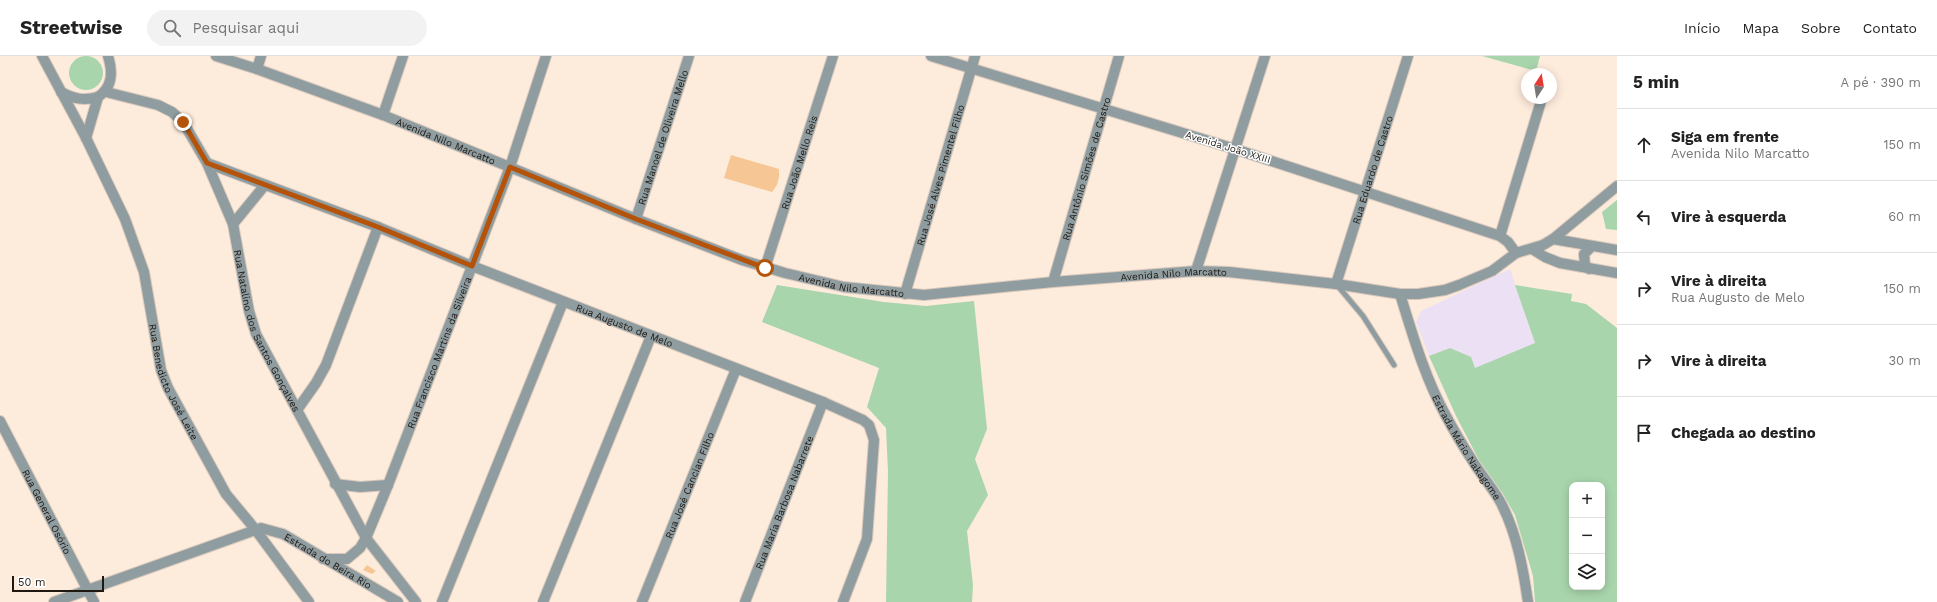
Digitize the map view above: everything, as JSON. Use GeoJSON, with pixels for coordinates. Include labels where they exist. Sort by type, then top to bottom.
{"type":"FeatureCollection","features":[{"type":"Feature","properties":{"kind":"street","name":"Rua Benedicto José Leite"},"geometry":{"type":"LineString","coordinates":[[42,56],[86,138],[125,219],[144,272],[161,370],[168,388],[226,494],[255,529],[309,602]]}},
{"type":"Feature","properties":{"kind":"street"},"geometry":{"type":"LineString","coordinates":[[108,56],[111,70]]}},
{"type":"Feature","properties":{"kind":"street"},"geometry":{"type":"LineString","coordinates":[[86,138],[102,94],[110,79],[111,70],[117,56]]}},
{"type":"Feature","properties":{"kind":"street","name":"Avenida Nilo Marcatto"},"geometry":{"type":"LineString","coordinates":[[216,56],[258,69],[383,115],[636,219],[765,268],[844,287],[924,295],[1053,282],[1196,271],[1229,272],[1336,284],[1400,294],[1445,290],[1492,271],[1516,253]]}},
{"type":"Feature","properties":{"kind":"street"},"geometry":{"type":"LineString","coordinates":[[258,69],[261,56]]}},
{"type":"Feature","properties":{"kind":"street"},"geometry":{"type":"LineString","coordinates":[[383,115],[402,56]]}},
{"type":"Feature","properties":{"kind":"street","name":"Rua Francisco Martins da Silveira"},"geometry":{"type":"LineString","coordinates":[[347,559],[360,548],[366,538],[388,485],[510,167],[546,56]]}},
{"type":"Feature","properties":{"kind":"street","name":"Rua Manoel de Oliveira Mello"},"geometry":{"type":"LineString","coordinates":[[636,219],[689,56]]}},
{"type":"Feature","properties":{"kind":"street","name":"Rua João Mello Reis"},"geometry":{"type":"LineString","coordinates":[[765,268],[833,56]]}},
{"type":"Feature","properties":{"kind":"street","name":"Avenida João XXIII"},"geometry":{"type":"LineString","coordinates":[[931,56],[1235,149],[1500,236],[1508,242],[1516,253]]}},
{"type":"Feature","properties":{"kind":"street","name":"Rua José Alves Pimentel Filho"},"geometry":{"type":"LineString","coordinates":[[905,294],[975,56]]}},
{"type":"Feature","properties":{"kind":"street","name":"Rua Antônio Simões de Castro"},"geometry":{"type":"LineString","coordinates":[[1053,282],[1102,109],[1119,56]]}},
{"type":"Feature","properties":{"kind":"street"},"geometry":{"type":"LineString","coordinates":[[1196,271],[1265,56]]}},
{"type":"Feature","properties":{"kind":"street","name":"Rua Eduardo de Castro"},"geometry":{"type":"LineString","coordinates":[[1336,284],[1408,56]]}},
{"type":"Feature","properties":{"kind":"street","name":"Rua Natalino dos Santos Gonçalves"},"geometry":{"type":"LineString","coordinates":[[61,92],[72,98],[81,99],[102,94],[158,105],[172,112],[183,122],[207,163],[233,224],[249,311],[256,334],[335,484],[366,538],[416,602]]}},
{"type":"Feature","properties":{"kind":"street"},"geometry":{"type":"LineString","coordinates":[[1500,236],[1540,104]]}},
{"type":"Feature","properties":{"kind":"street","name":"Rua Augusto de Melo"},"geometry":{"type":"LineString","coordinates":[[207,163],[378,227],[563,302],[823,402],[863,420],[869,425],[874,440],[867,538],[843,602]]}},
{"type":"Feature","properties":{"kind":"street"},"geometry":{"type":"LineString","coordinates":[[233,224],[265,184]]}},
{"type":"Feature","properties":{"kind":"street"},"geometry":{"type":"LineString","coordinates":[[1516,253],[1532,249],[1553,239],[1617,186]]}},
{"type":"Feature","properties":{"kind":"street"},"geometry":{"type":"LineString","coordinates":[[297,410],[316,383],[326,365],[378,227]]}},
{"type":"Feature","properties":{"kind":"street"},"geometry":{"type":"LineString","coordinates":[[1553,239],[1617,250]]}},
{"type":"Feature","properties":{"kind":"street"},"geometry":{"type":"LineString","coordinates":[[1589,269],[1585,265],[1584,254],[1592,246]]}},
{"type":"Feature","properties":{"kind":"street"},"geometry":{"type":"LineString","coordinates":[[1532,249],[1551,260],[1589,269],[1617,273]]}},
{"type":"Feature","properties":{"kind":"street","name":"Estrada Mário Nakagome"},"geometry":{"type":"LineString","coordinates":[[1400,294],[1420,359],[1433,390],[1457,435],[1500,502],[1507,517],[1516,540],[1528,602]]}},
{"type":"Feature","properties":{"kind":"street"},"geometry":{"type":"LineString","coordinates":[[442,602],[563,302]]}},
{"type":"Feature","properties":{"kind":"street"},"geometry":{"type":"LineString","coordinates":[[543,602],[651,336]]}},
{"type":"Feature","properties":{"kind":"street","name":"Rua José Cancian Filho"},"geometry":{"type":"LineString","coordinates":[[642,602],[736,369]]}},
{"type":"Feature","properties":{"kind":"street","name":"Rua Maria Barbosa Nabarrete"},"geometry":{"type":"LineString","coordinates":[[745,602],[823,402]]}},
{"type":"Feature","properties":{"kind":"street","name":"Rua General Osório"},"geometry":{"type":"LineString","coordinates":[[0,421],[94,602]]}},
{"type":"Feature","properties":{"kind":"street"},"geometry":{"type":"LineString","coordinates":[[335,484],[360,487],[388,485]]}},
{"type":"Feature","properties":{"kind":"street","name":"Estrada do Beira Rio"},"geometry":{"type":"LineString","coordinates":[[255,529],[266,528],[283,534],[398,602]]}},
{"type":"Feature","properties":{"kind":"street"},"geometry":{"type":"LineString","coordinates":[[54,602],[255,529]]}},
{"type":"Feature","properties":{"kind":"street"},"geometry":{"type":"LineString","coordinates":[[323,559],[347,559],[351,574]]}},
{"type":"Feature","properties":{"kind":"lane"},"geometry":{"type":"LineString","coordinates":[[1336,284],[1363,316],[1394,365]]}},
{"type":"Feature","properties":{"kind":"shaded area"},"geometry":{"type":"Polygon","coordinates":[[[1510,269],[1535,343],[1475,369],[1450,348],[1429,356],[1416,322],[1421,311],[1510,269]]]}},
{"type":"Feature","properties":{"kind":"green space"},"geometry":{"type":"Polygon","coordinates":[[[83,56],[89,56],[93,57],[100,63],[103,73],[102,80],[96,87],[89,90],[83,90],[79,89],[72,83],[69,76],[69,70],[70,66],[76,59],[83,56]]]}},
{"type":"Feature","properties":{"kind":"green space"},"geometry":{"type":"Polygon","coordinates":[[[1482,56],[1540,56],[1537,68],[1525,68],[1482,56]]]}},
{"type":"Feature","properties":{"kind":"green space"},"geometry":{"type":"Polygon","coordinates":[[[1617,200],[1617,230],[1606,229],[1602,212],[1617,200]]]}},
{"type":"Feature","properties":{"kind":"green space"},"geometry":{"type":"Polygon","coordinates":[[[777,285],[884,302],[926,306],[974,301],[987,429],[975,459],[988,495],[967,531],[973,585],[972,602],[886,602],[888,472],[886,428],[867,407],[879,368],[762,322],[777,285]]]}},
{"type":"Feature","properties":{"kind":"green space"},"geometry":{"type":"Polygon","coordinates":[[[1515,285],[1572,294],[1571,301],[1586,304],[1617,328],[1617,602],[1535,602],[1533,576],[1515,515],[1503,494],[1479,460],[1456,416],[1429,356],[1450,348],[1471,357],[1475,368],[1535,343],[1515,285]]]}},
{"type":"Feature","properties":{"kind":"building"},"geometry":{"type":"Polygon","coordinates":[[[731,155],[779,169],[777,185],[772,192],[724,178],[731,155]]]}},
{"type":"Feature","properties":{"kind":"building"},"geometry":{"type":"Polygon","coordinates":[[[367,565],[376,571],[372,574],[363,570],[367,565]]]}},
{"type":"Feature","properties":{"kind":"route"},"geometry":{"type":"LineString","coordinates":[[183,122],[207,163],[378,227],[472,266],[510,167],[636,219],[765,268]]}}]}
